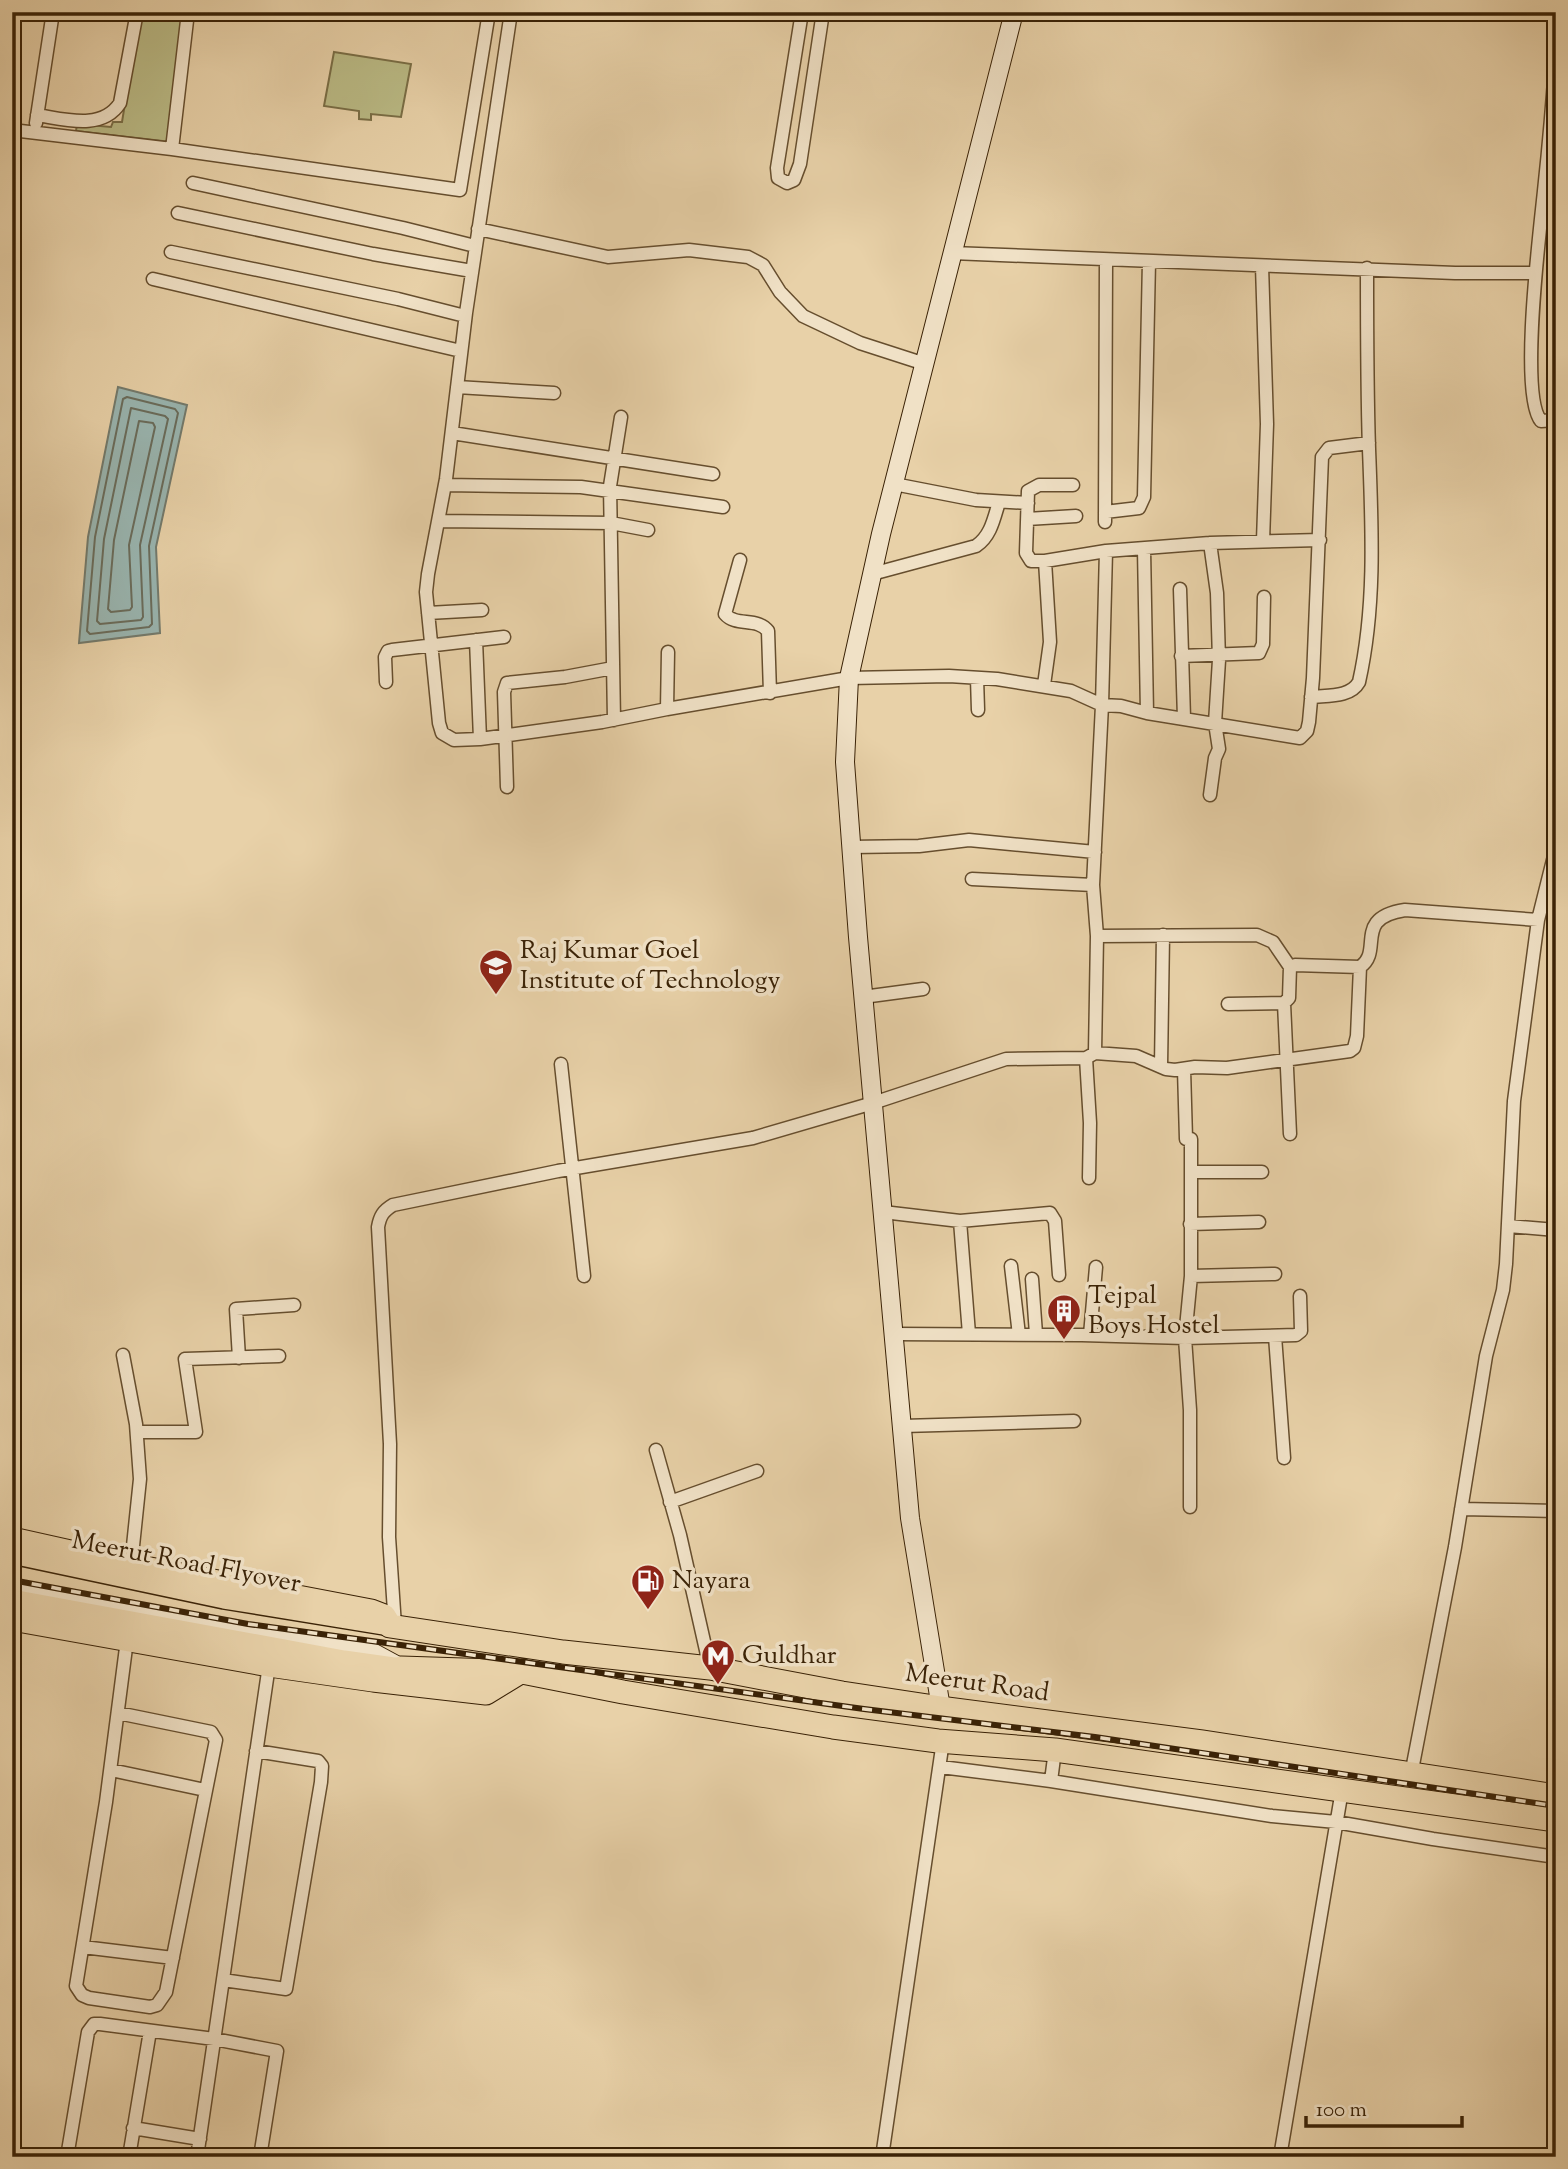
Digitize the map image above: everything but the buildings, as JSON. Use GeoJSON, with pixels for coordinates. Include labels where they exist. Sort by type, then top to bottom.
{"type":"FeatureCollection","features":[{"type":"Feature","properties":{"kind":"highway"},"geometry":{"type":"LineString","coordinates":[[12,1539],[131,1565],[372,1611],[384,1616],[392,1626]]}},
{"type":"Feature","properties":{"kind":"highway"},"geometry":{"type":"LineString","coordinates":[[12,1619],[269,1665],[486,1693],[522,1672]]}},
{"type":"Feature","properties":{"kind":"highway","name":"Meerut Road"},"geometry":{"type":"LineString","coordinates":[[392,1626],[524,1646],[710,1668],[842,1693],[941,1708],[1202,1742],[1556,1796]]}},
{"type":"Feature","properties":{"kind":"highway"},"geometry":{"type":"LineString","coordinates":[[522,1672],[524,1646]]}},
{"type":"Feature","properties":{"kind":"highway"},"geometry":{"type":"LineString","coordinates":[[373,1680],[401,1668],[522,1672],[704,1706],[943,1741],[1055,1750],[1556,1820]]}},
{"type":"Feature","properties":{"kind":"main road","name":"Meerut Road Flyover"},"geometry":{"type":"LineString","coordinates":[[12,1554],[224,1599],[392,1626]]}},
{"type":"Feature","properties":{"kind":"main road"},"geometry":{"type":"LineString","coordinates":[[12,1599],[401,1668]]}},
{"type":"Feature","properties":{"kind":"street"},"geometry":{"type":"LineString","coordinates":[[34,132],[53,12]]}},
{"type":"Feature","properties":{"kind":"street"},"geometry":{"type":"LineString","coordinates":[[37,115],[96,121],[115,111],[120,103],[136,12]]}},
{"type":"Feature","properties":{"kind":"street"},"geometry":{"type":"LineString","coordinates":[[172,149],[188,12]]}},
{"type":"Feature","properties":{"kind":"street"},"geometry":{"type":"LineString","coordinates":[[12,130],[172,149],[460,190],[489,12]]}},
{"type":"Feature","properties":{"kind":"street"},"geometry":{"type":"LineString","coordinates":[[511,12],[465,316],[445,485],[428,574],[428,613],[439,723],[442,733],[454,740],[614,720],[849,678],[977,678],[1044,685],[1071,691],[1102,705],[1300,737],[1307,731],[1311,696],[1322,457],[1325,451],[1337,445],[1369,443]]}},
{"type":"Feature","properties":{"kind":"street"},"geometry":{"type":"LineString","coordinates":[[802,12],[777,168],[778,178],[787,183],[794,180],[800,164],[823,12]]}},
{"type":"Feature","properties":{"kind":"street"},"geometry":{"type":"LineString","coordinates":[[941,1708],[911,1518],[863,997],[845,762],[849,678],[872,574],[1014,12]]}},
{"type":"Feature","properties":{"kind":"street"},"geometry":{"type":"LineString","coordinates":[[1556,52],[1534,273],[1536,414],[1541,421],[1556,420]]}},
{"type":"Feature","properties":{"kind":"street"},"geometry":{"type":"LineString","coordinates":[[193,183],[475,246]]}},
{"type":"Feature","properties":{"kind":"street"},"geometry":{"type":"LineString","coordinates":[[178,213],[373,254],[472,271]]}},
{"type":"Feature","properties":{"kind":"street"},"geometry":{"type":"LineString","coordinates":[[478,229],[608,257],[689,250],[748,257],[763,265],[780,292],[803,316],[860,343],[925,364]]}},
{"type":"Feature","properties":{"kind":"street"},"geometry":{"type":"LineString","coordinates":[[171,251],[398,299],[465,316]]}},
{"type":"Feature","properties":{"kind":"street"},"geometry":{"type":"LineString","coordinates":[[953,253],[1106,261],[1455,273],[1534,273]]}},
{"type":"Feature","properties":{"kind":"street"},"geometry":{"type":"LineString","coordinates":[[1106,261],[1105,517],[1139,508],[1144,497],[1149,261]]}},
{"type":"Feature","properties":{"kind":"street"},"geometry":{"type":"LineString","coordinates":[[1262,266],[1267,424],[1263,541]]}},
{"type":"Feature","properties":{"kind":"street"},"geometry":{"type":"LineString","coordinates":[[1311,696],[1352,692],[1359,682],[1368,641],[1373,491],[1369,443],[1367,268]]}},
{"type":"Feature","properties":{"kind":"street"},"geometry":{"type":"LineString","coordinates":[[153,279],[461,351]]}},
{"type":"Feature","properties":{"kind":"street"},"geometry":{"type":"LineString","coordinates":[[457,387],[554,393]]}},
{"type":"Feature","properties":{"kind":"street"},"geometry":{"type":"LineString","coordinates":[[614,720],[610,490],[621,418]]}},
{"type":"Feature","properties":{"kind":"street"},"geometry":{"type":"LineString","coordinates":[[452,433],[526,447],[713,474]]}},
{"type":"Feature","properties":{"kind":"street"},"geometry":{"type":"LineString","coordinates":[[894,484],[976,500],[1028,503]]}},
{"type":"Feature","properties":{"kind":"street"},"geometry":{"type":"LineString","coordinates":[[445,485],[581,487],[723,507]]}},
{"type":"Feature","properties":{"kind":"street"},"geometry":{"type":"LineString","coordinates":[[1073,485],[1039,485],[1028,491],[1026,553],[1031,561],[1106,551],[1210,543],[1320,540]]}},
{"type":"Feature","properties":{"kind":"street"},"geometry":{"type":"LineString","coordinates":[[872,574],[976,546],[990,530],[999,502]]}},
{"type":"Feature","properties":{"kind":"street"},"geometry":{"type":"LineString","coordinates":[[1027,519],[1076,516]]}},
{"type":"Feature","properties":{"kind":"street"},"geometry":{"type":"LineString","coordinates":[[438,521],[611,523],[648,530]]}},
{"type":"Feature","properties":{"kind":"street"},"geometry":{"type":"LineString","coordinates":[[1210,543],[1217,593],[1219,655],[1215,723],[1219,750],[1215,758],[1210,795]]}},
{"type":"Feature","properties":{"kind":"street"},"geometry":{"type":"LineString","coordinates":[[1144,549],[1147,713]]}},
{"type":"Feature","properties":{"kind":"street"},"geometry":{"type":"LineString","coordinates":[[1089,1178],[1090,1055],[1097,936],[1093,885],[1106,551]]}},
{"type":"Feature","properties":{"kind":"street"},"geometry":{"type":"LineString","coordinates":[[740,560],[725,614],[732,620],[761,624],[768,631],[770,693]]}},
{"type":"Feature","properties":{"kind":"street"},"geometry":{"type":"LineString","coordinates":[[1044,685],[1050,642],[1045,561]]}},
{"type":"Feature","properties":{"kind":"street"},"geometry":{"type":"LineString","coordinates":[[1180,589],[1184,718]]}},
{"type":"Feature","properties":{"kind":"street"},"geometry":{"type":"LineString","coordinates":[[1181,656],[1254,654],[1262,649],[1264,597]]}},
{"type":"Feature","properties":{"kind":"street"},"geometry":{"type":"LineString","coordinates":[[428,613],[482,610]]}},
{"type":"Feature","properties":{"kind":"street"},"geometry":{"type":"LineString","coordinates":[[386,682],[385,657],[388,651],[431,644],[504,638]]}},
{"type":"Feature","properties":{"kind":"street"},"geometry":{"type":"LineString","coordinates":[[476,640],[480,738]]}},
{"type":"Feature","properties":{"kind":"street"},"geometry":{"type":"LineString","coordinates":[[667,709],[668,652]]}},
{"type":"Feature","properties":{"kind":"street"},"geometry":{"type":"LineString","coordinates":[[506,787],[504,692],[508,683],[565,677],[613,668]]}},
{"type":"Feature","properties":{"kind":"street"},"geometry":{"type":"LineString","coordinates":[[977,678],[978,710]]}},
{"type":"Feature","properties":{"kind":"street"},"geometry":{"type":"LineString","coordinates":[[851,847],[919,846],[969,840],[1095,852]]}},
{"type":"Feature","properties":{"kind":"street"},"geometry":{"type":"LineString","coordinates":[[1411,1775],[1461,1509],[1486,1356],[1503,1290],[1514,1101],[1538,920],[1556,848]]}},
{"type":"Feature","properties":{"kind":"street"},"geometry":{"type":"LineString","coordinates":[[972,879],[1093,885]]}},
{"type":"Feature","properties":{"kind":"street"},"geometry":{"type":"LineString","coordinates":[[1290,967],[1360,967],[1367,961],[1371,931],[1376,923],[1392,912],[1405,909],[1538,920]]}},
{"type":"Feature","properties":{"kind":"street"},"geometry":{"type":"LineString","coordinates":[[1161,1066],[1163,935]]}},
{"type":"Feature","properties":{"kind":"street"},"geometry":{"type":"LineString","coordinates":[[1097,936],[1257,935],[1273,943],[1290,967],[1289,998],[1284,1003],[1228,1004]]}},
{"type":"Feature","properties":{"kind":"street"},"geometry":{"type":"LineString","coordinates":[[12,1564],[292,1617],[379,1631],[392,1626],[390,1444],[378,1227],[380,1216],[393,1205],[572,1169],[753,1138],[873,1103],[1006,1059],[1136,1056],[1169,1070],[1195,1067],[1227,1068],[1350,1051],[1354,1048],[1357,1035],[1360,967]]}},
{"type":"Feature","properties":{"kind":"street"},"geometry":{"type":"LineString","coordinates":[[863,997],[923,989]]}},
{"type":"Feature","properties":{"kind":"street"},"geometry":{"type":"LineString","coordinates":[[1284,1003],[1290,1134]]}},
{"type":"Feature","properties":{"kind":"street"},"geometry":{"type":"LineString","coordinates":[[561,1064],[584,1276]]}},
{"type":"Feature","properties":{"kind":"street"},"geometry":{"type":"LineString","coordinates":[[1184,1069],[1191,1172],[1191,1276],[1185,1338],[1190,1410],[1190,1507]]}},
{"type":"Feature","properties":{"kind":"street"},"geometry":{"type":"LineString","coordinates":[[1191,1172],[1262,1172]]}},
{"type":"Feature","properties":{"kind":"street"},"geometry":{"type":"LineString","coordinates":[[883,1212],[960,1221],[1050,1213],[1055,1221],[1059,1275]]}},
{"type":"Feature","properties":{"kind":"street"},"geometry":{"type":"LineString","coordinates":[[960,1221],[969,1334]]}},
{"type":"Feature","properties":{"kind":"street"},"geometry":{"type":"LineString","coordinates":[[1190,1224],[1259,1222]]}},
{"type":"Feature","properties":{"kind":"street"},"geometry":{"type":"LineString","coordinates":[[1508,1226],[1556,1230]]}},
{"type":"Feature","properties":{"kind":"street"},"geometry":{"type":"LineString","coordinates":[[1011,1266],[1019,1335]]}},
{"type":"Feature","properties":{"kind":"street"},"geometry":{"type":"LineString","coordinates":[[1090,1335],[1096,1266]]}},
{"type":"Feature","properties":{"kind":"street"},"geometry":{"type":"LineString","coordinates":[[1191,1276],[1275,1274]]}},
{"type":"Feature","properties":{"kind":"street"},"geometry":{"type":"LineString","coordinates":[[1032,1279],[1036,1334]]}},
{"type":"Feature","properties":{"kind":"street"},"geometry":{"type":"LineString","coordinates":[[895,1334],[1185,1338],[1300,1334],[1300,1296]]}},
{"type":"Feature","properties":{"kind":"street"},"geometry":{"type":"LineString","coordinates":[[239,1358],[236,1309],[293,1305]]}},
{"type":"Feature","properties":{"kind":"street"},"geometry":{"type":"LineString","coordinates":[[1275,1336],[1284,1458]]}},
{"type":"Feature","properties":{"kind":"street"},"geometry":{"type":"LineString","coordinates":[[123,1355],[137,1432],[139,1497],[131,1565]]}},
{"type":"Feature","properties":{"kind":"street"},"geometry":{"type":"LineString","coordinates":[[137,1432],[196,1432],[185,1359],[279,1356]]}},
{"type":"Feature","properties":{"kind":"street"},"geometry":{"type":"LineString","coordinates":[[903,1426],[1073,1421]]}},
{"type":"Feature","properties":{"kind":"street"},"geometry":{"type":"LineString","coordinates":[[656,1450],[694,1591],[710,1668]]}},
{"type":"Feature","properties":{"kind":"street"},"geometry":{"type":"LineString","coordinates":[[670,1502],[757,1471]]}},
{"type":"Feature","properties":{"kind":"street"},"geometry":{"type":"LineString","coordinates":[[1461,1509],[1556,1511]]}},
{"type":"Feature","properties":{"kind":"street"},"geometry":{"type":"LineString","coordinates":[[12,1588],[226,1629],[374,1653],[401,1668]]}},
{"type":"Feature","properties":{"kind":"street"},"geometry":{"type":"LineString","coordinates":[[118,1713],[211,1732],[216,1740],[163,2000],[150,2007],[82,1995],[76,1986],[111,1770],[118,1713],[127,1640]]}},
{"type":"Feature","properties":{"kind":"street"},"geometry":{"type":"LineString","coordinates":[[197,2157],[269,1665]]}},
{"type":"Feature","properties":{"kind":"street"},"geometry":{"type":"LineString","coordinates":[[882,2157],[943,1741]]}},
{"type":"Feature","properties":{"kind":"street"},"geometry":{"type":"LineString","coordinates":[[1051,1781],[1055,1750]]}},
{"type":"Feature","properties":{"kind":"street"},"geometry":{"type":"LineString","coordinates":[[223,1980],[286,1989],[321,1782],[322,1766],[318,1761],[256,1751]]}},
{"type":"Feature","properties":{"kind":"street"},"geometry":{"type":"LineString","coordinates":[[941,1767],[1051,1781],[1272,1816],[1336,1822],[1556,1857]]}},
{"type":"Feature","properties":{"kind":"street"},"geometry":{"type":"LineString","coordinates":[[111,1770],[205,1790]]}},
{"type":"Feature","properties":{"kind":"street"},"geometry":{"type":"LineString","coordinates":[[1280,2157],[1342,1790]]}},
{"type":"Feature","properties":{"kind":"street"},"geometry":{"type":"LineString","coordinates":[[83,1947],[173,1958]]}},
{"type":"Feature","properties":{"kind":"street"},"geometry":{"type":"LineString","coordinates":[[67,2157],[88,2032],[90,2027],[100,2024],[215,2039],[276,2051],[260,2157]]}},
{"type":"Feature","properties":{"kind":"street"},"geometry":{"type":"LineString","coordinates":[[129,2157],[150,2031]]}},
{"type":"Feature","properties":{"kind":"street"},"geometry":{"type":"LineString","coordinates":[[133,2128],[200,2139]]}},
{"type":"Feature","properties":{"kind":"green space"},"geometry":{"type":"Polygon","coordinates":[[[140,12],[186,12],[171,142],[76,131],[77,124],[111,127],[113,122],[122,122],[140,12]]]}},
{"type":"Feature","properties":{"kind":"green space"},"geometry":{"type":"Polygon","coordinates":[[[334,52],[411,64],[401,117],[371,114],[371,120],[359,119],[359,111],[324,106],[334,52]]]}},
{"type":"Feature","properties":{"kind":"water"},"geometry":{"type":"Polygon","coordinates":[[[118,387],[187,405],[156,547],[160,633],[79,643],[88,537],[118,387]]]}},
{"type":"Feature","properties":{"kind":"railway"},"geometry":{"type":"LineString","coordinates":[[12,1580],[248,1624],[864,1709],[1095,1737],[1556,1806]]}},
{"type":"Feature","properties":{"kind":"place","name":"Raj Kumar Goel Institute of Technology"},"geometry":{"type":"Point","coordinates":[496,996]}},
{"type":"Feature","properties":{"kind":"place","name":"Tejpal Boys Hostel"},"geometry":{"type":"Point","coordinates":[1064,1341]}},
{"type":"Feature","properties":{"kind":"place","name":"Nayara"},"geometry":{"type":"Point","coordinates":[648,1611]}},
{"type":"Feature","properties":{"kind":"place","name":"Guldhar"},"geometry":{"type":"Point","coordinates":[718,1686]}}]}
